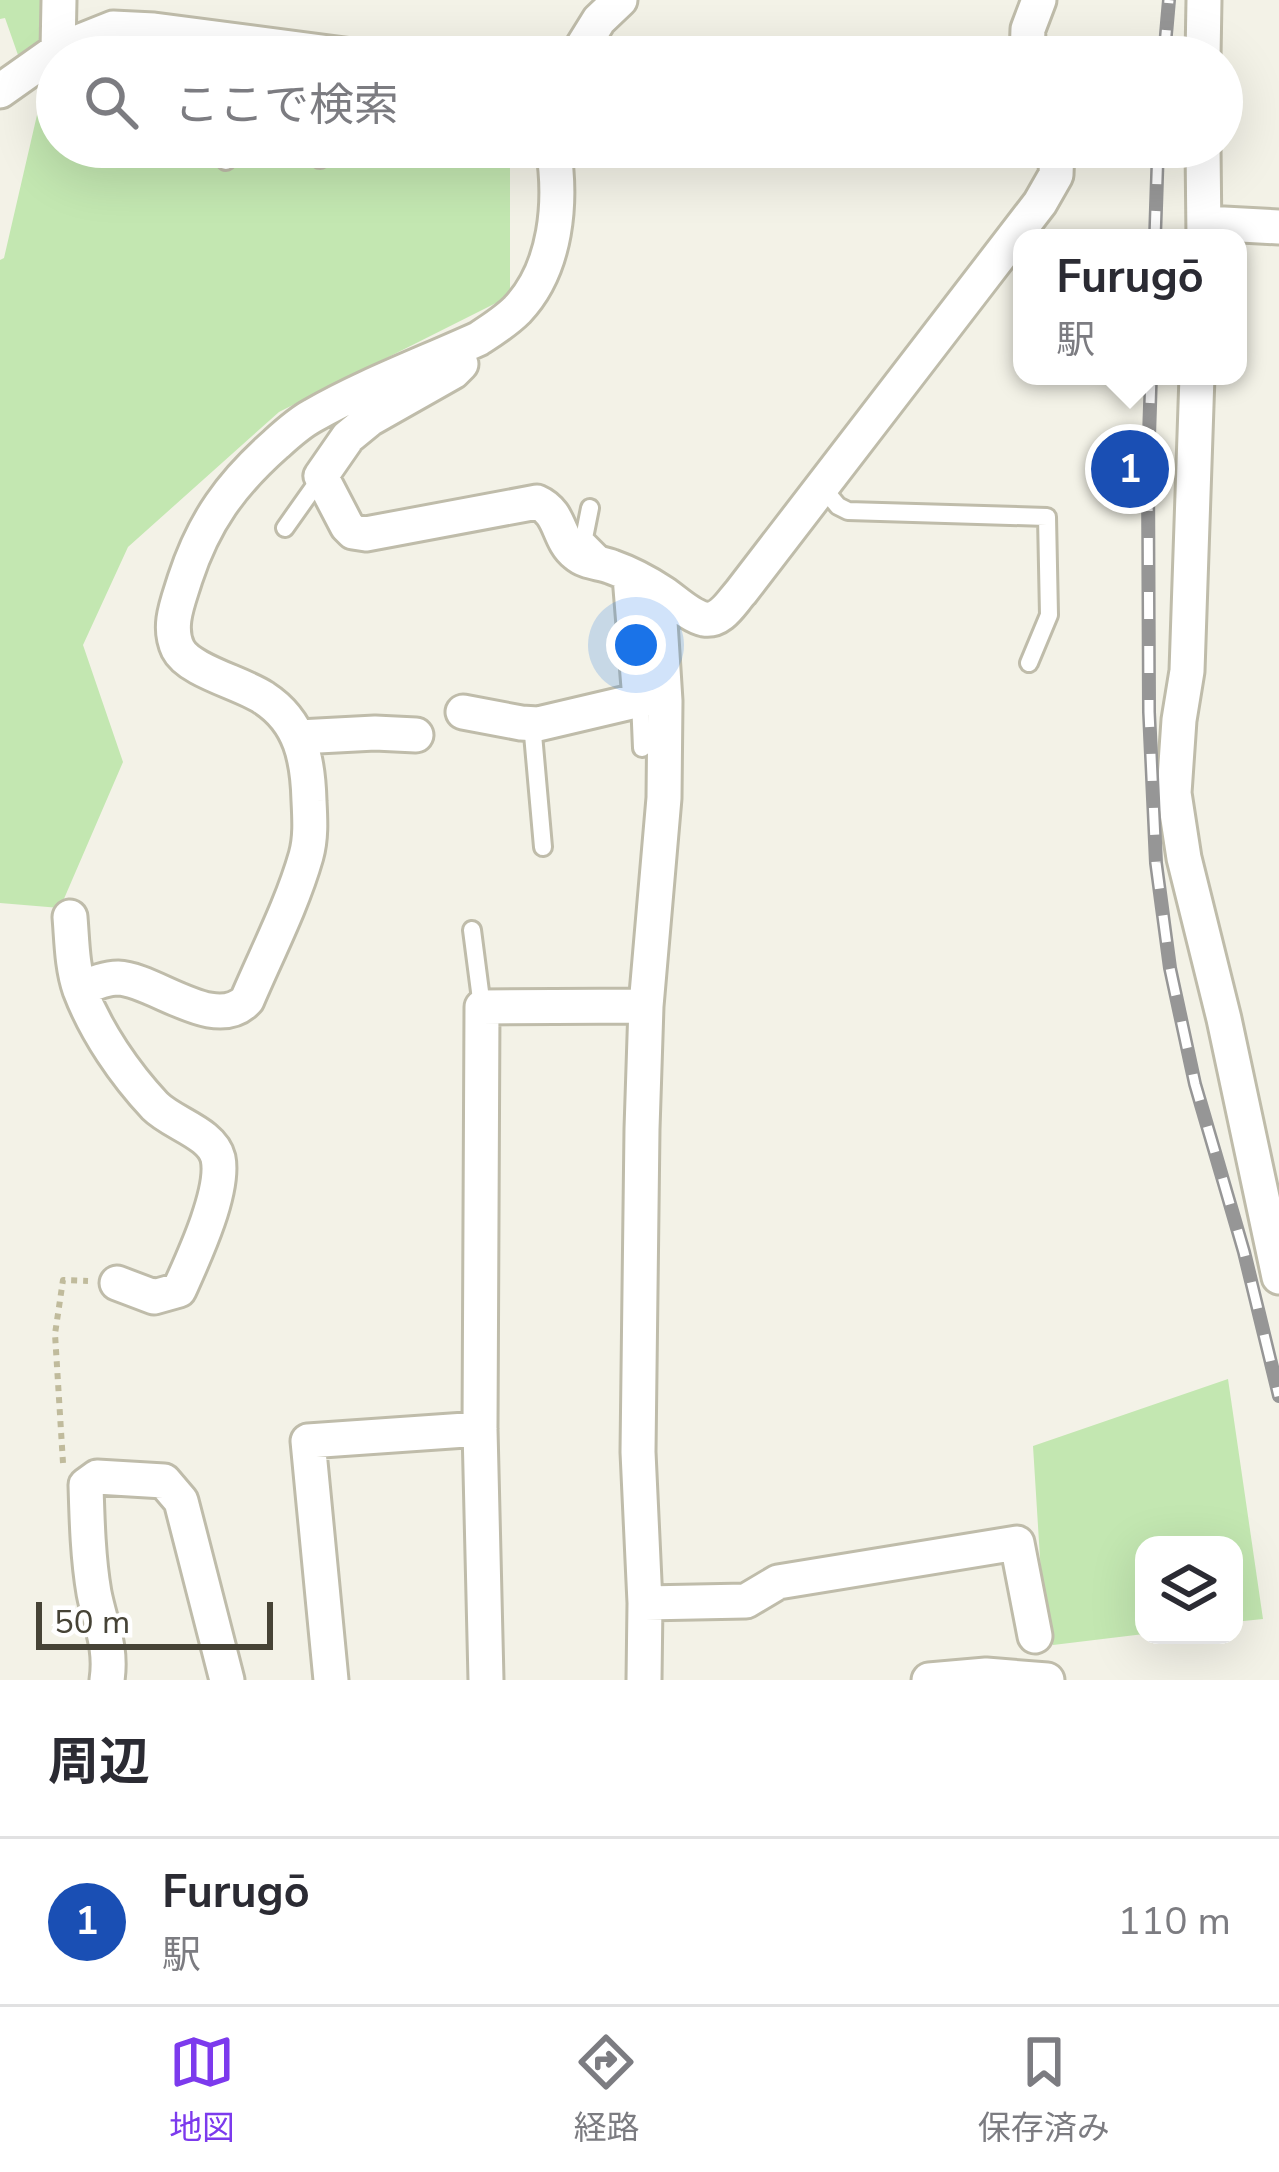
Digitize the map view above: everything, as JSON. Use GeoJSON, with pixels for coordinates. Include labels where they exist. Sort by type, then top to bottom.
{"type":"FeatureCollection","features":[{"type":"Feature","properties":{"kind":"street"},"geometry":{"type":"LineString","coordinates":[[58,36],[59,0]]}},
{"type":"Feature","properties":{"kind":"street"},"geometry":{"type":"LineString","coordinates":[[589,36],[620,0]]}},
{"type":"Feature","properties":{"kind":"street"},"geometry":{"type":"LineString","coordinates":[[1028,36],[1040,0]]}},
{"type":"Feature","properties":{"kind":"street"},"geometry":{"type":"LineString","coordinates":[[1203,36],[1204,0]]}},
{"type":"Feature","properties":{"kind":"street"},"geometry":{"type":"LineString","coordinates":[[92,36],[112,28],[151,36]]}},
{"type":"Feature","properties":{"kind":"street"},"geometry":{"type":"LineString","coordinates":[[0,91],[36,66]]}},
{"type":"Feature","properties":{"kind":"street"},"geometry":{"type":"LineString","coordinates":[[80,989],[120,978],[217,1012],[242,1006],[308,851],[308,765],[287,716],[270,701],[180,654],[172,634],[174,617],[200,542],[233,486],[307,418],[478,339],[518,309],[544,263],[558,212],[556,168]]}},
{"type":"Feature","properties":{"kind":"street"},"geometry":{"type":"LineString","coordinates":[[1020,229],[1040,203],[1056,168]]}},
{"type":"Feature","properties":{"kind":"street"},"geometry":{"type":"LineString","coordinates":[[1203,168],[1204,229]]}},
{"type":"Feature","properties":{"kind":"street"},"geometry":{"type":"LineString","coordinates":[[1229,229],[1279,227]]}},
{"type":"Feature","properties":{"kind":"street"},"geometry":{"type":"LineString","coordinates":[[478,339],[453,372],[370,419],[348,437],[321,476],[342,519],[359,534],[537,502],[557,518],[576,555],[633,577],[701,619],[714,618],[724,612],[1013,238]]}},
{"type":"Feature","properties":{"kind":"street"},"geometry":{"type":"LineString","coordinates":[[1197,385],[1187,670],[1174,793],[1184,858],[1279,1276]]}},
{"type":"Feature","properties":{"kind":"street"},"geometry":{"type":"LineString","coordinates":[[464,712],[532,723],[640,700],[633,577]]}},
{"type":"Feature","properties":{"kind":"street"},"geometry":{"type":"LineString","coordinates":[[633,577],[665,701],[664,798],[646,1006],[642,1129],[638,1452],[644,1680]]}},
{"type":"Feature","properties":{"kind":"street"},"geometry":{"type":"LineString","coordinates":[[299,737],[416,735]]}},
{"type":"Feature","properties":{"kind":"street"},"geometry":{"type":"LineString","coordinates":[[70,917],[80,989],[114,1054],[155,1106],[204,1138],[219,1161],[204,1236],[179,1290],[154,1297],[117,1283]]}},
{"type":"Feature","properties":{"kind":"street"},"geometry":{"type":"LineString","coordinates":[[486,1680],[480,1429],[482,1007],[646,1006]]}},
{"type":"Feature","properties":{"kind":"street"},"geometry":{"type":"LineString","coordinates":[[331,1680],[308,1441],[480,1429]]}},
{"type":"Feature","properties":{"kind":"street"},"geometry":{"type":"LineString","coordinates":[[107,1680],[106,1631],[95,1598],[86,1485],[97,1477],[164,1481],[181,1501],[226,1680]]}},
{"type":"Feature","properties":{"kind":"street"},"geometry":{"type":"LineString","coordinates":[[645,1603],[746,1601],[778,1582],[1017,1543],[1035,1636]]}},
{"type":"Feature","properties":{"kind":"street"},"geometry":{"type":"LineString","coordinates":[[929,1680],[971,1675],[1047,1680]]}},
{"type":"Feature","properties":{"kind":"lane"},"geometry":{"type":"LineString","coordinates":[[284,528],[321,476]]}},
{"type":"Feature","properties":{"kind":"lane"},"geometry":{"type":"LineString","coordinates":[[821,488],[848,511],[1048,517],[1049,615],[1029,663]]}},
{"type":"Feature","properties":{"kind":"lane"},"geometry":{"type":"LineString","coordinates":[[590,508],[584,538],[633,577]]}},
{"type":"Feature","properties":{"kind":"lane"},"geometry":{"type":"LineString","coordinates":[[640,700],[643,748]]}},
{"type":"Feature","properties":{"kind":"lane"},"geometry":{"type":"LineString","coordinates":[[532,723],[543,847]]}},
{"type":"Feature","properties":{"kind":"lane"},"geometry":{"type":"LineString","coordinates":[[472,930],[482,1007]]}},
{"type":"Feature","properties":{"kind":"green space"},"geometry":{"type":"Polygon","coordinates":[[[0,0],[50,0],[45,36],[36,36],[36,43],[18,55],[5,18],[0,19],[0,0]]]}},
{"type":"Feature","properties":{"kind":"green space"},"geometry":{"type":"Polygon","coordinates":[[[36,119],[36,168],[510,168],[510,296],[279,412],[128,547],[83,645],[123,762],[60,908],[0,903],[0,260],[36,119]]]}},
{"type":"Feature","properties":{"kind":"green space"},"geometry":{"type":"Polygon","coordinates":[[[1228,1379],[1263,1619],[1243,1621],[1243,1536],[1135,1536],[1135,1635],[1053,1645],[1044,1622],[1033,1446],[1228,1379]]]}},
{"type":"Feature","properties":{"kind":"railway"},"geometry":{"type":"LineString","coordinates":[[1166,36],[1169,0]]}},
{"type":"Feature","properties":{"kind":"railway"},"geometry":{"type":"LineString","coordinates":[[1155,229],[1157,168]]}},
{"type":"Feature","properties":{"kind":"railway"},"geometry":{"type":"LineString","coordinates":[[1151,385],[1149,712],[1156,863],[1170,968],[1195,1084],[1244,1252],[1279,1396]]}},
{"type":"Feature","properties":{"kind":"place","name":"Furugō"},"geometry":{"type":"Point","coordinates":[1130,469]}}]}
